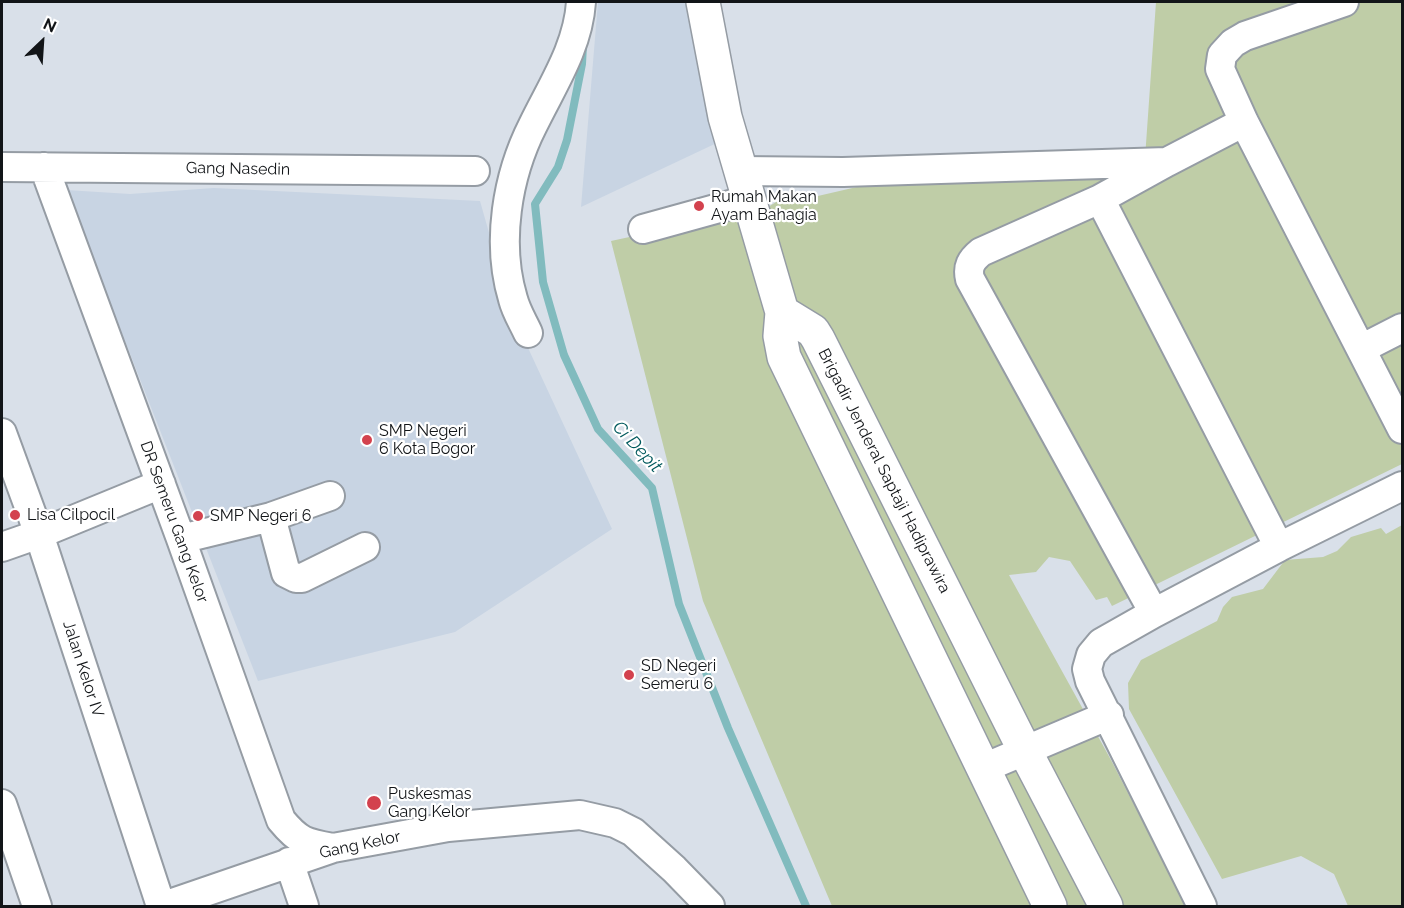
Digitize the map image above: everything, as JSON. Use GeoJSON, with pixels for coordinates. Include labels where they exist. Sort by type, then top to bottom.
{"type":"FeatureCollection","features":[{"type":"Feature","properties":{"kind":"main road"},"geometry":{"type":"LineString","coordinates":[[703,2],[725,117],[782,312],[780,336],[784,357],[1050,906]]}},
{"type":"Feature","properties":{"kind":"main road","name":"Brigadir Jenderal Saptaji Hadiprawira"},"geometry":{"type":"LineString","coordinates":[[782,312],[813,332],[818,339],[1025,751],[1106,906]]}},
{"type":"Feature","properties":{"kind":"street"},"geometry":{"type":"LineString","coordinates":[[528,333],[513,300],[509,280],[505,242],[507,208],[527,137],[574,42],[580,20],[581,2]]}},
{"type":"Feature","properties":{"kind":"street"},"geometry":{"type":"LineString","coordinates":[[1344,2],[1245,36],[1233,43],[1227,50],[1220,62],[1220,69],[1244,122],[1402,429]]}},
{"type":"Feature","properties":{"kind":"street"},"geometry":{"type":"LineString","coordinates":[[1154,613],[969,274],[968,268],[972,259],[981,252],[1100,199],[1244,122]]}},
{"type":"Feature","properties":{"kind":"street"},"geometry":{"type":"LineString","coordinates":[[643,229],[744,186],[843,172],[1167,162]]}},
{"type":"Feature","properties":{"kind":"street","name":"Gang Nasedin"},"geometry":{"type":"LineString","coordinates":[[2,167],[475,171]]}},
{"type":"Feature","properties":{"kind":"street","name":"DR Semeru Gang Kelor"},"geometry":{"type":"LineString","coordinates":[[44,167],[181,539],[281,820],[297,838],[333,848]]}},
{"type":"Feature","properties":{"kind":"street"},"geometry":{"type":"LineString","coordinates":[[1100,199],[1279,547]]}},
{"type":"Feature","properties":{"kind":"street"},"geometry":{"type":"LineString","coordinates":[[1361,349],[1402,328]]}},
{"type":"Feature","properties":{"kind":"street","name":"Jalan Kelor IV"},"geometry":{"type":"LineString","coordinates":[[2,433],[39,534],[162,906]]}},
{"type":"Feature","properties":{"kind":"street"},"geometry":{"type":"LineString","coordinates":[[2,547],[161,484]]}},
{"type":"Feature","properties":{"kind":"street"},"geometry":{"type":"LineString","coordinates":[[1202,906],[1090,681],[1087,669],[1091,655],[1101,643],[1154,613],[1402,486]]}},
{"type":"Feature","properties":{"kind":"street"},"geometry":{"type":"LineString","coordinates":[[181,539],[271,517],[330,496]]}},
{"type":"Feature","properties":{"kind":"street"},"geometry":{"type":"LineString","coordinates":[[271,517],[286,573],[292,577],[303,578],[365,547]]}},
{"type":"Feature","properties":{"kind":"street"},"geometry":{"type":"LineString","coordinates":[[984,768],[1108,715]]}},
{"type":"Feature","properties":{"kind":"street"},"geometry":{"type":"LineString","coordinates":[[2,804],[37,906]]}},
{"type":"Feature","properties":{"kind":"street","name":"Gang Kelor"},"geometry":{"type":"LineString","coordinates":[[162,906],[333,848],[448,827],[580,815],[615,823],[633,832],[710,906]]}},
{"type":"Feature","properties":{"kind":"street"},"geometry":{"type":"LineString","coordinates":[[289,862],[304,906]]}},
{"type":"Feature","properties":{"kind":"shaded area"},"geometry":{"type":"Polygon","coordinates":[[[598,2],[694,2],[721,141],[581,207],[598,2]]]}},
{"type":"Feature","properties":{"kind":"shaded area","name":"SMP Negeri 6 Kota Bogor"},"geometry":{"type":"Polygon","coordinates":[[[214,188],[480,201],[499,268],[529,350],[612,529],[455,632],[258,681],[66,190],[130,194],[214,188]]]}},
{"type":"Feature","properties":{"kind":"green space"},"geometry":{"type":"Polygon","coordinates":[[[1156,2],[1402,2],[1402,464],[1112,606],[1107,597],[1096,600],[1070,561],[1049,557],[1036,572],[1009,575],[1111,760],[1186,906],[832,906],[703,601],[611,241],[768,207],[786,196],[792,202],[874,183],[1145,158],[1156,2]]]}},
{"type":"Feature","properties":{"kind":"green space"},"geometry":{"type":"Polygon","coordinates":[[[1402,525],[1402,906],[1348,906],[1334,874],[1301,856],[1222,879],[1129,709],[1128,683],[1141,660],[1217,621],[1223,607],[1232,597],[1263,589],[1285,560],[1323,557],[1337,551],[1351,537],[1381,528],[1386,534],[1402,525]]]}},
{"type":"Feature","properties":{"kind":"waterway","name":"Ci Depit"},"geometry":{"type":"LineString","coordinates":[[583,45],[582,64],[567,140],[558,167],[535,204],[543,282],[564,355],[598,429],[652,488],[679,604],[728,728],[806,906]]}},
{"type":"Feature","properties":{"kind":"place","name":"Rumah Makan Ayam Bahagia"},"geometry":{"type":"Point","coordinates":[699,206]}},
{"type":"Feature","properties":{"kind":"place","name":"SMP Negeri 6 Kota Bogor"},"geometry":{"type":"Point","coordinates":[367,440]}},
{"type":"Feature","properties":{"kind":"place","name":"Lisa Cilpocil"},"geometry":{"type":"Point","coordinates":[15,515]}},
{"type":"Feature","properties":{"kind":"place","name":"SMP Negeri 6"},"geometry":{"type":"Point","coordinates":[198,516]}},
{"type":"Feature","properties":{"kind":"place","name":"SD Negeri Semeru 6"},"geometry":{"type":"Point","coordinates":[629,675]}},
{"type":"Feature","properties":{"kind":"place","name":"Puskesmas Gang Kelor"},"geometry":{"type":"Point","coordinates":[374,803]}}]}
